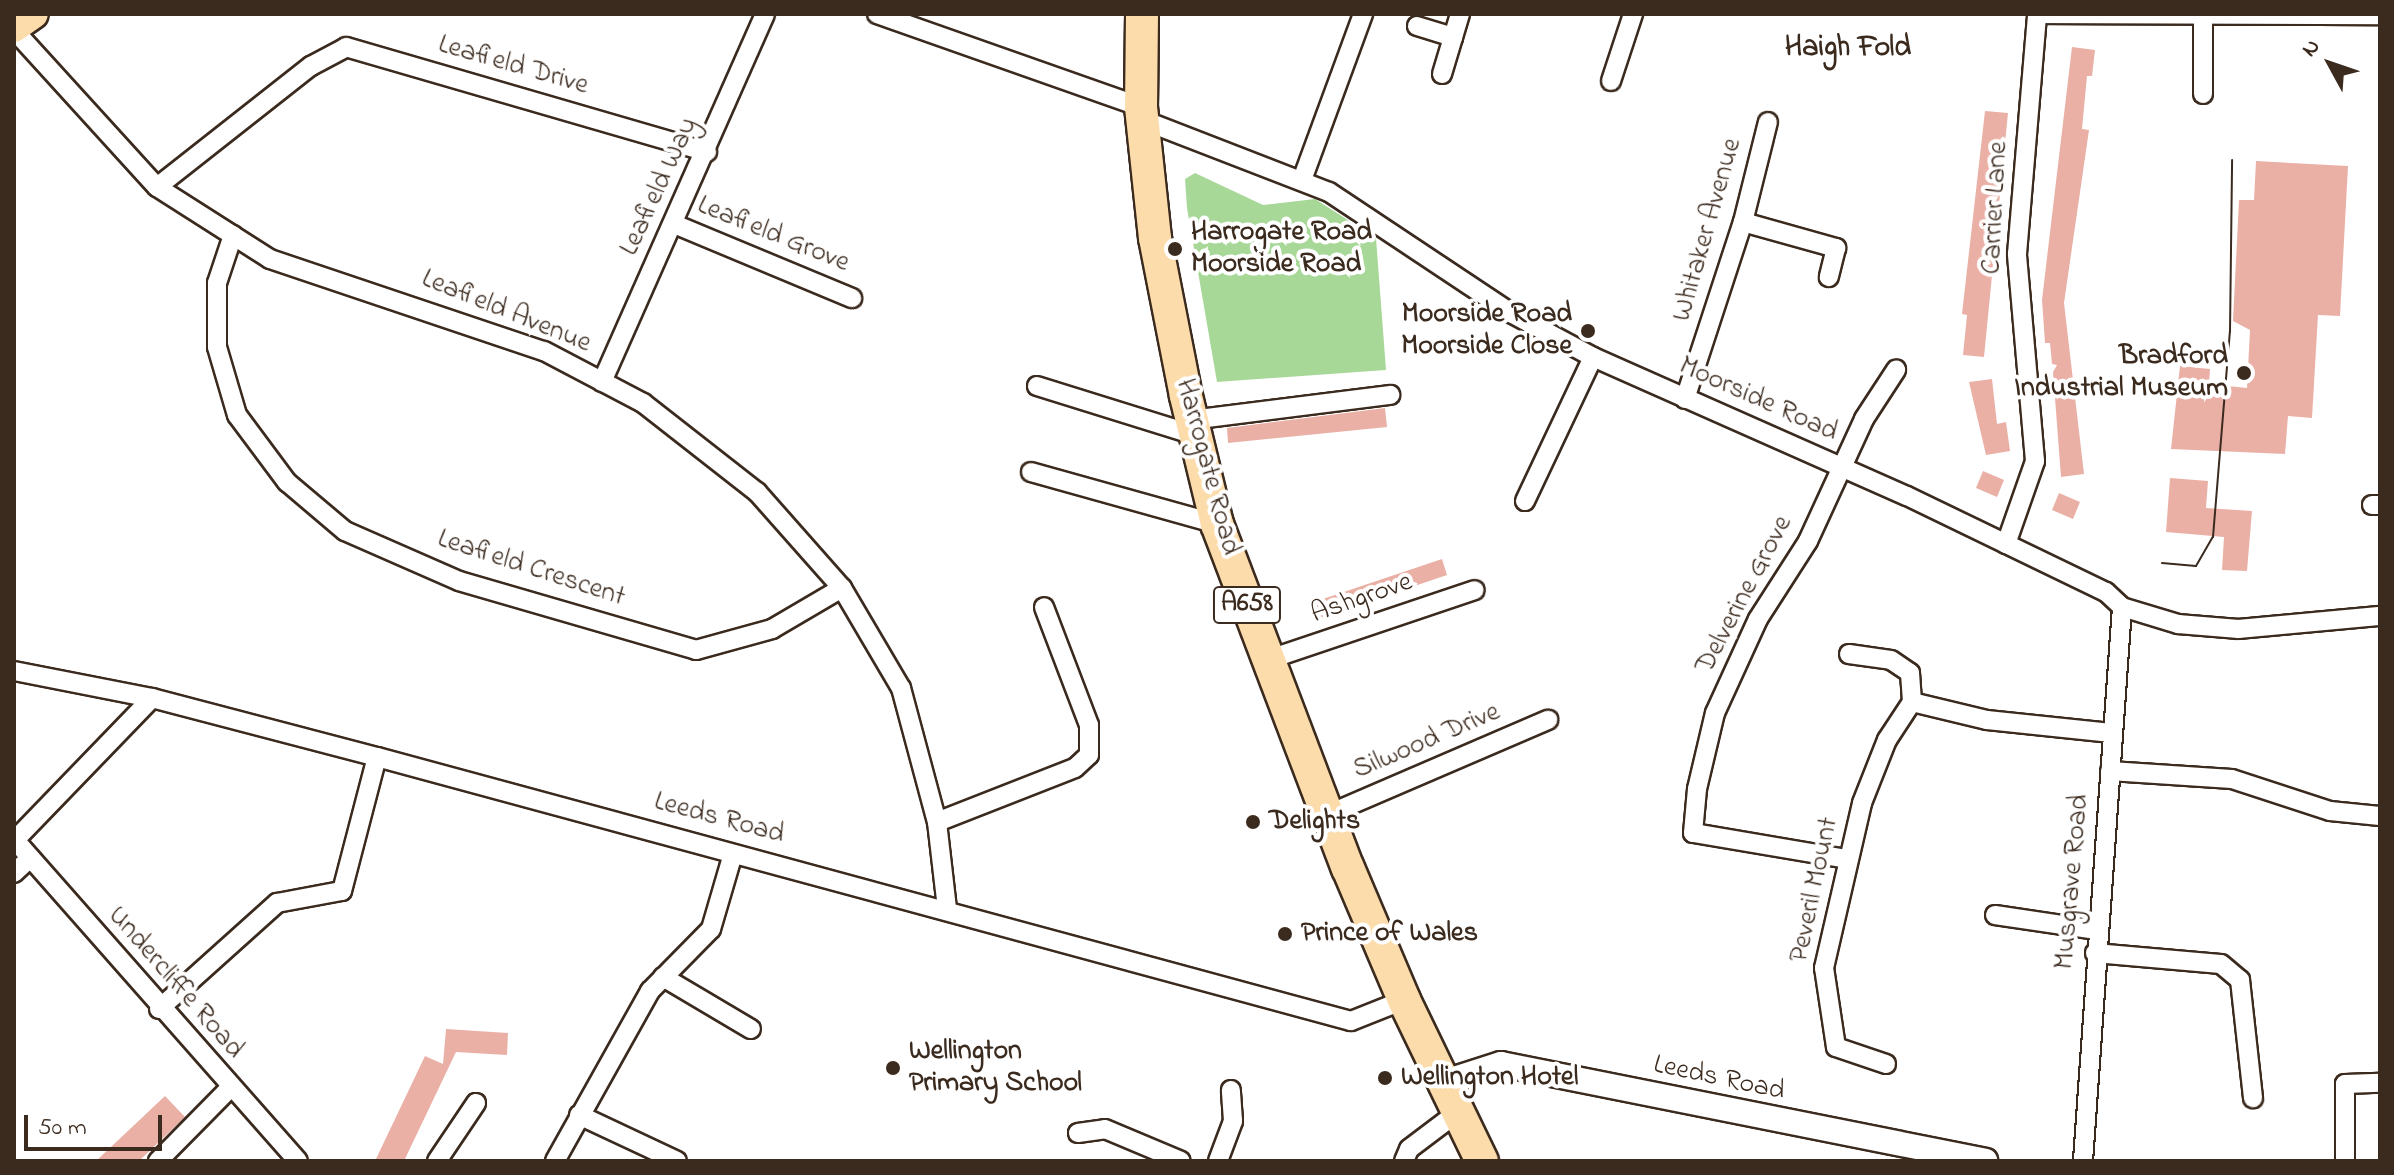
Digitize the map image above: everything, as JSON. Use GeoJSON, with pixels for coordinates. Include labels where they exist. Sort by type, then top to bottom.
{"type":"FeatureCollection","features":[{"type":"Feature","properties":{"kind":"highway","name":"Harrogate Road"},"geometry":{"type":"LineString","coordinates":[[1142,14],[1142,114],[1155,238],[1193,427],[1217,524],[1327,815],[1404,1000],[1482,1161]]}},
{"type":"Feature","properties":{"kind":"main road"},"geometry":{"type":"LineString","coordinates":[[14,29],[34,14]]}},
{"type":"Feature","properties":{"kind":"street","name":"Leafield Way"},"geometry":{"type":"LineString","coordinates":[[602,382],[707,152],[765,14]]}},
{"type":"Feature","properties":{"kind":"street","name":"Moorside Road"},"geometry":{"type":"LineString","coordinates":[[877,14],[899,18],[1142,114],[1252,165],[1329,192],[1511,313],[1593,357],[2006,544],[2106,592],[2122,607],[2178,624],[2239,629],[2380,616]]}},
{"type":"Feature","properties":{"kind":"street"},"geometry":{"type":"LineString","coordinates":[[1302,180],[1363,14]]}},
{"type":"Feature","properties":{"kind":"street"},"geometry":{"type":"LineString","coordinates":[[1442,74],[1460,14]]}},
{"type":"Feature","properties":{"kind":"street"},"geometry":{"type":"LineString","coordinates":[[1611,81],[1633,14]]}},
{"type":"Feature","properties":{"kind":"street"},"geometry":{"type":"LineString","coordinates":[[2037,14],[2380,15]]}},
{"type":"Feature","properties":{"kind":"street","name":"Carrier Lane"},"geometry":{"type":"LineString","coordinates":[[2006,544],[2035,461],[2017,254],[2037,14]]}},
{"type":"Feature","properties":{"kind":"street"},"geometry":{"type":"LineString","coordinates":[[2203,14],[2203,94]]}},
{"type":"Feature","properties":{"kind":"street"},"geometry":{"type":"LineString","coordinates":[[1417,26],[1453,37]]}},
{"type":"Feature","properties":{"kind":"street","name":"Leafield Avenue"},"geometry":{"type":"LineString","coordinates":[[14,29],[157,187],[270,259],[544,351],[643,403],[757,492],[842,588],[901,688],[937,822],[947,909]]}},
{"type":"Feature","properties":{"kind":"street","name":"Leafield Drive"},"geometry":{"type":"LineString","coordinates":[[157,187],[311,66],[346,47],[707,152]]}},
{"type":"Feature","properties":{"kind":"street","name":"Whitaker Avenue"},"geometry":{"type":"LineString","coordinates":[[1685,399],[1743,222],[1768,122]]}},
{"type":"Feature","properties":{"kind":"street"},"geometry":{"type":"LineString","coordinates":[[1743,222],[1836,248],[1829,277]]}},
{"type":"Feature","properties":{"kind":"street","name":"Leafield Grove"},"geometry":{"type":"LineString","coordinates":[[674,224],[852,298]]}},
{"type":"Feature","properties":{"kind":"street","name":"Leafield Crescent"},"geometry":{"type":"LineString","coordinates":[[233,235],[217,283],[217,347],[237,415],[287,482],[345,531],[459,581],[696,650],[772,629],[842,588]]}},
{"type":"Feature","properties":{"kind":"street"},"geometry":{"type":"LineString","coordinates":[[1525,501],[1593,357]]}},
{"type":"Feature","properties":{"kind":"street"},"geometry":{"type":"LineString","coordinates":[[1842,468],[1864,419],[1896,370]]}},
{"type":"Feature","properties":{"kind":"street"},"geometry":{"type":"LineString","coordinates":[[1037,386],[1193,427],[1390,395]]}},
{"type":"Feature","properties":{"kind":"street","name":"Delverine Grove"},"geometry":{"type":"LineString","coordinates":[[1842,468],[1808,541],[1758,619],[1715,713],[1697,789],[1693,833],[1847,859]]}},
{"type":"Feature","properties":{"kind":"street"},"geometry":{"type":"LineString","coordinates":[[1031,472],[1217,524]]}},
{"type":"Feature","properties":{"kind":"street","name":"Ashgrove"},"geometry":{"type":"LineString","coordinates":[[1267,660],[1475,590]]}},
{"type":"Feature","properties":{"kind":"street"},"geometry":{"type":"LineString","coordinates":[[937,822],[1075,768],[1089,755],[1089,725],[1044,607]]}},
{"type":"Feature","properties":{"kind":"street","name":"Musgrave Road"},"geometry":{"type":"LineString","coordinates":[[2083,1161],[2095,953],[2122,607]]}},
{"type":"Feature","properties":{"kind":"street"},"geometry":{"type":"LineString","coordinates":[[1849,654],[1891,660],[1910,673],[1912,702],[1987,720],[2111,733]]}},
{"type":"Feature","properties":{"kind":"street","name":"Leeds Road"},"geometry":{"type":"LineString","coordinates":[[14,671],[152,698],[947,909],[1351,1021],[1404,1000]]}},
{"type":"Feature","properties":{"kind":"street"},"geometry":{"type":"LineString","coordinates":[[15,840],[152,698]]}},
{"type":"Feature","properties":{"kind":"street","name":"Peveril Mount"},"geometry":{"type":"LineString","coordinates":[[1886,1064],[1843,1052],[1830,1024],[1824,968],[1847,859],[1887,740],[1912,702]]}},
{"type":"Feature","properties":{"kind":"street","name":"Silwood Drive"},"geometry":{"type":"LineString","coordinates":[[1327,815],[1548,720]]}},
{"type":"Feature","properties":{"kind":"street"},"geometry":{"type":"LineString","coordinates":[[159,1009],[277,903],[342,891],[377,757]]}},
{"type":"Feature","properties":{"kind":"street"},"geometry":{"type":"LineString","coordinates":[[2110,771],[2232,779],[2330,811],[2380,816]]}},
{"type":"Feature","properties":{"kind":"street","name":"Undercliffe Road"},"geometry":{"type":"LineString","coordinates":[[15,840],[159,1009],[298,1161]]}},
{"type":"Feature","properties":{"kind":"street"},"geometry":{"type":"LineString","coordinates":[[555,1161],[579,1115],[663,977],[711,929],[733,854]]}},
{"type":"Feature","properties":{"kind":"street"},"geometry":{"type":"LineString","coordinates":[[14,873],[30,858]]}},
{"type":"Feature","properties":{"kind":"street"},"geometry":{"type":"LineString","coordinates":[[1995,915],[2097,930]]}},
{"type":"Feature","properties":{"kind":"street"},"geometry":{"type":"LineString","coordinates":[[2095,953],[2221,964],[2240,980],[2253,1098]]}},
{"type":"Feature","properties":{"kind":"street"},"geometry":{"type":"LineString","coordinates":[[663,977],[751,1029]]}},
{"type":"Feature","properties":{"kind":"street","name":"Leeds Road"},"geometry":{"type":"LineString","coordinates":[[1442,1083],[1501,1064],[1924,1156],[1985,1161]]}},
{"type":"Feature","properties":{"kind":"street"},"geometry":{"type":"LineString","coordinates":[[2345,1161],[2345,1084],[2380,1083]]}},
{"type":"Feature","properties":{"kind":"street"},"geometry":{"type":"LineString","coordinates":[[158,1161],[230,1088]]}},
{"type":"Feature","properties":{"kind":"street"},"geometry":{"type":"LineString","coordinates":[[1218,1161],[1233,1121],[1231,1090]]}},
{"type":"Feature","properties":{"kind":"street"},"geometry":{"type":"LineString","coordinates":[[437,1161],[476,1103]]}},
{"type":"Feature","properties":{"kind":"street"},"geometry":{"type":"LineString","coordinates":[[1404,1161],[1409,1149],[1458,1112]]}},
{"type":"Feature","properties":{"kind":"street"},"geometry":{"type":"LineString","coordinates":[[579,1115],[677,1161]]}},
{"type":"Feature","properties":{"kind":"street"},"geometry":{"type":"LineString","coordinates":[[1078,1133],[1105,1129],[1181,1161]]}},
{"type":"Feature","properties":{"kind":"green space"},"geometry":{"type":"Polygon","coordinates":[[[1195,173],[1263,205],[1315,199],[1376,238],[1386,370],[1217,382],[1187,208],[1185,179],[1195,173]]]}},
{"type":"Feature","properties":{"kind":"building"},"geometry":{"type":"Polygon","coordinates":[[[2072,47],[2095,50],[2092,76],[2087,76],[2082,129],[2089,130],[2064,303],[2084,474],[2061,477],[2053,372],[2057,365],[2052,364],[2050,343],[2045,343],[2042,300],[2072,47]]]}},
{"type":"Feature","properties":{"kind":"building"},"geometry":{"type":"Polygon","coordinates":[[[1985,111],[2008,113],[1984,357],[1963,355],[1967,315],[1962,314],[1985,111]]]}},
{"type":"Feature","properties":{"kind":"building"},"geometry":{"type":"Polygon","coordinates":[[[2256,161],[2348,166],[2340,316],[2318,315],[2312,418],[2288,416],[2285,454],[2171,449],[2180,366],[2210,369],[2209,384],[2247,388],[2250,330],[2233,321],[2239,200],[2254,200],[2256,161]]]}},
{"type":"Feature","properties":{"kind":"building"},"geometry":{"type":"Polygon","coordinates":[[[1992,379],[1997,424],[2006,422],[2010,451],[1986,455],[1969,382],[1992,379]]]}},
{"type":"Feature","properties":{"kind":"building"},"geometry":{"type":"Polygon","coordinates":[[[1385,408],[1387,427],[1228,443],[1227,428],[1385,408]]]}},
{"type":"Feature","properties":{"kind":"building"},"geometry":{"type":"Polygon","coordinates":[[[1983,471],[2004,480],[1997,497],[1976,488],[1983,471]]]}},
{"type":"Feature","properties":{"kind":"building"},"geometry":{"type":"Polygon","coordinates":[[[2170,478],[2208,481],[2206,508],[2252,511],[2247,571],[2222,570],[2224,537],[2166,532],[2170,478]]]}},
{"type":"Feature","properties":{"kind":"building"},"geometry":{"type":"Polygon","coordinates":[[[2059,493],[2080,502],[2073,519],[2052,510],[2059,493]]]}},
{"type":"Feature","properties":{"kind":"building"},"geometry":{"type":"Polygon","coordinates":[[[1442,559],[1447,575],[1320,618],[1314,602],[1442,559]]]}},
{"type":"Feature","properties":{"kind":"building"},"geometry":{"type":"Polygon","coordinates":[[[446,1029],[508,1033],[507,1055],[456,1052],[404,1161],[375,1161],[425,1056],[443,1064],[446,1029]]]}},
{"type":"Feature","properties":{"kind":"building"},"geometry":{"type":"Polygon","coordinates":[[[165,1096],[185,1117],[139,1161],[96,1161],[165,1096]]]}},
{"type":"Feature","properties":{"kind":"tram line"},"geometry":{"type":"LineString","coordinates":[[2162,563],[2196,566],[2213,537],[2230,332],[2232,160]]}},
{"type":"Feature","properties":{"kind":"place","name":"Harrogate Road Moorside Road"},"geometry":{"type":"Point","coordinates":[1175,249]}},
{"type":"Feature","properties":{"kind":"place","name":"Moorside Road Moorside Close"},"geometry":{"type":"Point","coordinates":[1588,331]}},
{"type":"Feature","properties":{"kind":"place","name":"Bradford Industrial Museum"},"geometry":{"type":"Point","coordinates":[2244,373]}},
{"type":"Feature","properties":{"kind":"place","name":"Delights"},"geometry":{"type":"Point","coordinates":[1253,822]}},
{"type":"Feature","properties":{"kind":"place","name":"Prince of Wales"},"geometry":{"type":"Point","coordinates":[1285,934]}},
{"type":"Feature","properties":{"kind":"place","name":"Wellington Primary School"},"geometry":{"type":"Point","coordinates":[893,1068]}},
{"type":"Feature","properties":{"kind":"place","name":"Wellington Hotel"},"geometry":{"type":"Point","coordinates":[1385,1078]}},
{"type":"Feature","properties":{"kind":"district","name":"Haigh Fold"},"geometry":{"type":"Point","coordinates":[1848,48]}}]}
